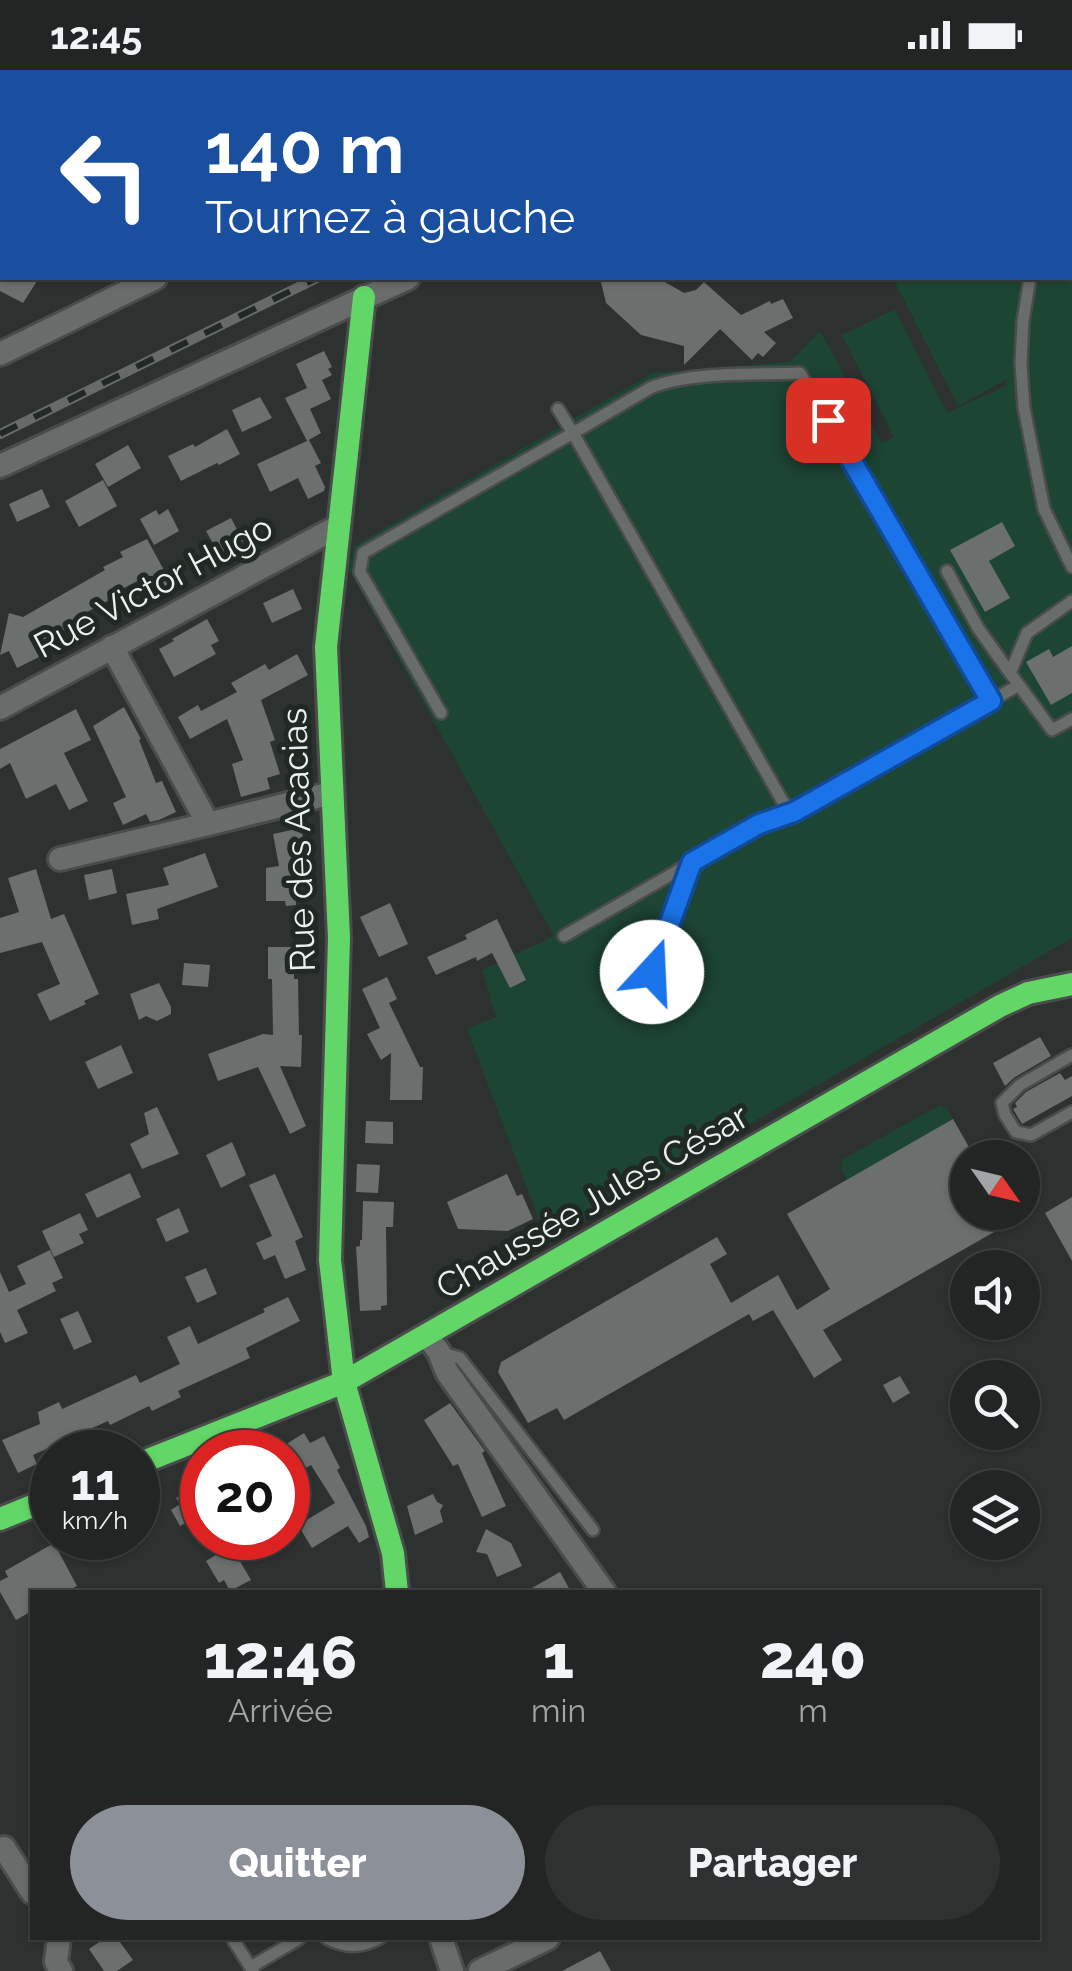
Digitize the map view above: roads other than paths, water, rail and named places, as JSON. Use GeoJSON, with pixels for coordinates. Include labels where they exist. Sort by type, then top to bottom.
{"type":"FeatureCollection","features":[{"type":"Feature","properties":{"kind":"street"},"geometry":{"type":"LineString","coordinates":[[0,354],[151,280]]}},
{"type":"Feature","properties":{"kind":"street"},"geometry":{"type":"LineString","coordinates":[[0,466],[403,280]]}},
{"type":"Feature","properties":{"kind":"street","name":"Rue des Acacias"},"geometry":{"type":"LineString","coordinates":[[344,1382],[330,1260],[338,938],[326,647],[364,296]]}},
{"type":"Feature","properties":{"kind":"street","name":"Rue Victor Hugo"},"geometry":{"type":"LineString","coordinates":[[0,708],[339,526]]}},
{"type":"Feature","properties":{"kind":"street"},"geometry":{"type":"LineString","coordinates":[[112,647],[208,824]]}},
{"type":"Feature","properties":{"kind":"street"},"geometry":{"type":"LineString","coordinates":[[60,859],[332,793]]}},
{"type":"Feature","properties":{"kind":"street","name":"Chaussée Jules César"},"geometry":{"type":"LineString","coordinates":[[160,1455],[434,1344],[1000,1006],[1028,993],[1072,984]]}},
{"type":"Feature","properties":{"kind":"street"},"geometry":{"type":"LineString","coordinates":[[434,1344],[447,1372],[603,1590]]}},
{"type":"Feature","properties":{"kind":"street"},"geometry":{"type":"LineString","coordinates":[[344,1382],[393,1553],[397,1590]]}},
{"type":"Feature","properties":{"kind":"street"},"geometry":{"type":"LineString","coordinates":[[0,1519],[30,1507]]}},
{"type":"Feature","properties":{"kind":"street"},"geometry":{"type":"LineString","coordinates":[[0,1850],[4,1848],[30,1889]]}},
{"type":"Feature","properties":{"kind":"street"},"geometry":{"type":"LineString","coordinates":[[59,1940],[56,1962],[61,1971]]}},
{"type":"Feature","properties":{"kind":"street"},"geometry":{"type":"LineString","coordinates":[[442,1940],[452,1971]]}},
{"type":"Feature","properties":{"kind":"street"},"geometry":{"type":"LineString","coordinates":[[480,1971],[544,1940]]}},
{"type":"Feature","properties":{"kind":"lane"},"geometry":{"type":"LineString","coordinates":[[1030,280],[1021,363],[1024,408],[1044,509],[1072,567]]}},
{"type":"Feature","properties":{"kind":"lane"},"geometry":{"type":"LineString","coordinates":[[441,713],[360,572],[363,554],[652,387],[667,382],[800,373],[991,701]]}},
{"type":"Feature","properties":{"kind":"lane"},"geometry":{"type":"LineString","coordinates":[[558,409],[783,802],[794,812]]}},
{"type":"Feature","properties":{"kind":"lane"},"geometry":{"type":"LineString","coordinates":[[948,572],[978,628],[1052,730],[1072,719]]}},
{"type":"Feature","properties":{"kind":"lane"},"geometry":{"type":"LineString","coordinates":[[1010,673],[1027,633],[1072,600]]}},
{"type":"Feature","properties":{"kind":"lane"},"geometry":{"type":"LineString","coordinates":[[564,936],[759,824],[794,812],[1019,685]]}},
{"type":"Feature","properties":{"kind":"lane"},"geometry":{"type":"LineString","coordinates":[[652,972],[692,862]]}},
{"type":"Feature","properties":{"kind":"lane"},"geometry":{"type":"LineString","coordinates":[[1072,1055],[1020,1084],[1002,1102],[1004,1114],[1016,1132],[1031,1136],[1072,1112]]}},
{"type":"Feature","properties":{"kind":"lane"},"geometry":{"type":"LineString","coordinates":[[434,1344],[460,1358],[593,1530]]}},
{"type":"Feature","properties":{"kind":"lane"},"geometry":{"type":"LineString","coordinates":[[233,1940],[252,1969],[297,1940]]}},
{"type":"Feature","properties":{"kind":"lane"},"geometry":{"type":"LineString","coordinates":[[330,1940],[354,1947],[374,1940]]}},
{"type":"Feature","properties":{"kind":"railway"},"geometry":{"type":"LineString","coordinates":[[0,434],[313,280]]}}]}
